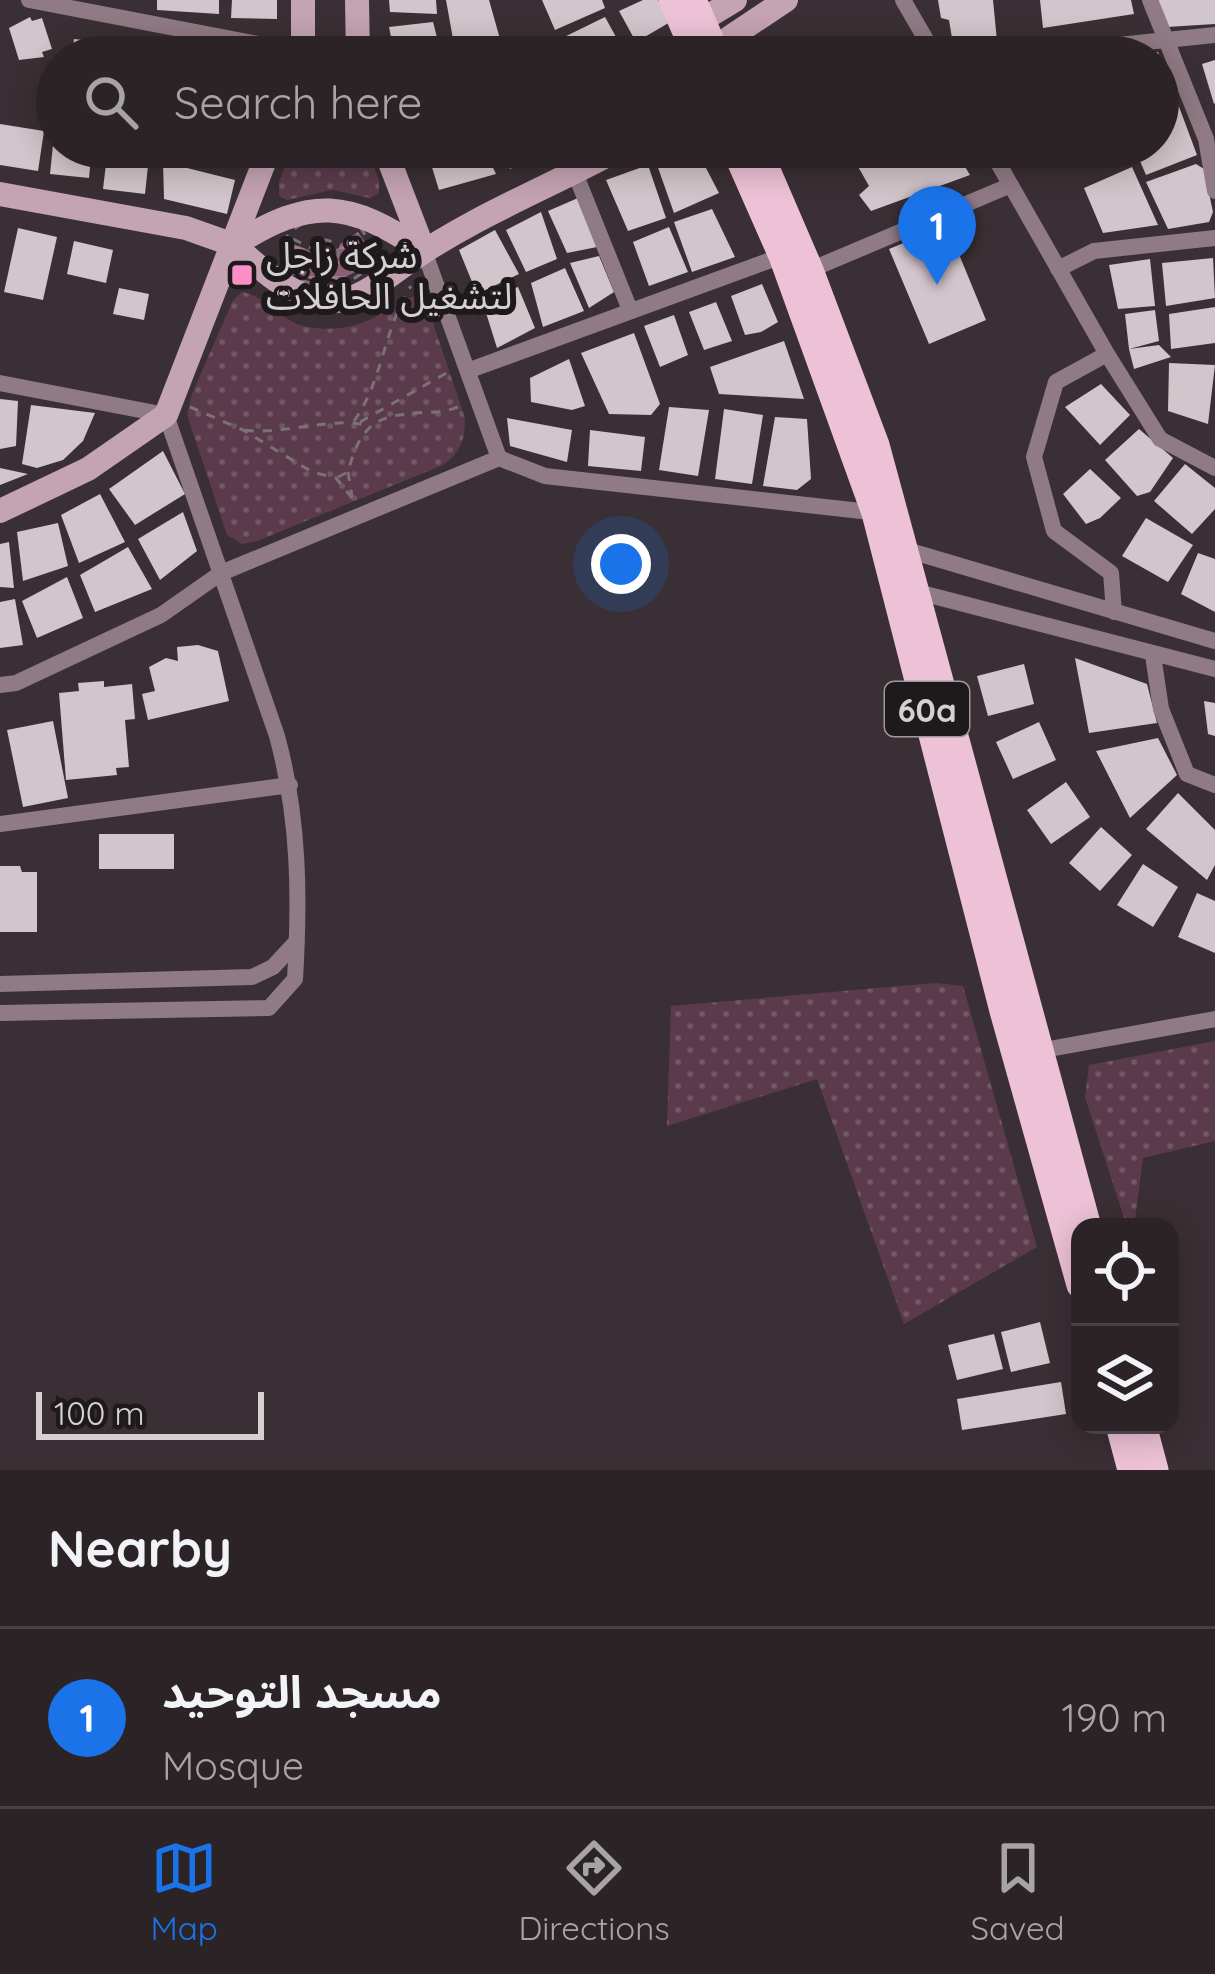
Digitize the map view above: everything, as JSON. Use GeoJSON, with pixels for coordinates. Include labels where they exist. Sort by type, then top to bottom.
{"type":"FeatureCollection","features":[{"type":"Feature","properties":{"kind":"main road"},"geometry":{"type":"LineString","coordinates":[[672,0],[700,36]]}},
{"type":"Feature","properties":{"kind":"main road","name":"60a"},"geometry":{"type":"LineString","coordinates":[[743,168],[885,513],[1085,1218]]}},
{"type":"Feature","properties":{"kind":"main road","name":"60a"},"geometry":{"type":"LineString","coordinates":[[766,168],[876,445],[885,513]]}},
{"type":"Feature","properties":{"kind":"main road","name":"60a"},"geometry":{"type":"LineString","coordinates":[[907,590],[1003,1011],[1071,1253]]}},
{"type":"Feature","properties":{"kind":"main road"},"geometry":{"type":"LineString","coordinates":[[1121,1434],[1131,1470]]}},
{"type":"Feature","properties":{"kind":"main road"},"geometry":{"type":"LineString","coordinates":[[1145,1434],[1155,1470]]}},
{"type":"Feature","properties":{"kind":"street"},"geometry":{"type":"LineString","coordinates":[[29,0],[129,9],[234,36]]}},
{"type":"Feature","properties":{"kind":"street"},"geometry":{"type":"LineString","coordinates":[[303,0],[308,36]]}},
{"type":"Feature","properties":{"kind":"street"},"geometry":{"type":"LineString","coordinates":[[357,0],[358,36]]}},
{"type":"Feature","properties":{"kind":"street"},"geometry":{"type":"LineString","coordinates":[[709,36],[735,0]]}},
{"type":"Feature","properties":{"kind":"street"},"geometry":{"type":"LineString","coordinates":[[718,36],[786,0]]}},
{"type":"Feature","properties":{"kind":"street"},"geometry":{"type":"LineString","coordinates":[[903,0],[924,36]]}},
{"type":"Feature","properties":{"kind":"street"},"geometry":{"type":"LineString","coordinates":[[1150,0],[1167,36]]}},
{"type":"Feature","properties":{"kind":"street"},"geometry":{"type":"LineString","coordinates":[[1179,37],[1215,35]]}},
{"type":"Feature","properties":{"kind":"street"},"geometry":{"type":"LineString","coordinates":[[1179,67],[1206,139],[1215,191]]}},
{"type":"Feature","properties":{"kind":"street"},"geometry":{"type":"LineString","coordinates":[[0,1013],[258,1011],[278,1002],[295,979],[299,863],[290,784],[221,574],[176,411],[262,168]]}},
{"type":"Feature","properties":{"kind":"street"},"geometry":{"type":"LineString","coordinates":[[392,168],[462,369],[499,458]]}},
{"type":"Feature","properties":{"kind":"street"},"geometry":{"type":"LineString","coordinates":[[0,194],[187,228],[233,245],[293,292],[333,302],[368,290],[490,213],[584,168]]}},
{"type":"Feature","properties":{"kind":"street"},"geometry":{"type":"LineString","coordinates":[[1001,168],[1106,354],[1160,439],[1214,461]]}},
{"type":"Feature","properties":{"kind":"street"},"geometry":{"type":"LineString","coordinates":[[575,173],[630,310]]}},
{"type":"Feature","properties":{"kind":"street"},"geometry":{"type":"LineString","coordinates":[[810,270],[1011,185]]}},
{"type":"Feature","properties":{"kind":"street"},"geometry":{"type":"LineString","coordinates":[[233,245],[274,220],[347,209],[386,225],[424,251]]}},
{"type":"Feature","properties":{"kind":"street"},"geometry":{"type":"LineString","coordinates":[[1058,269],[1094,251],[1215,238]]}},
{"type":"Feature","properties":{"kind":"street"},"geometry":{"type":"LineString","coordinates":[[462,369],[782,256]]}},
{"type":"Feature","properties":{"kind":"street"},"geometry":{"type":"LineString","coordinates":[[1106,354],[1056,382],[1034,457],[1054,532],[1111,572],[1114,612]]}},
{"type":"Feature","properties":{"kind":"street"},"geometry":{"type":"LineString","coordinates":[[0,383],[176,411]]}},
{"type":"Feature","properties":{"kind":"street"},"geometry":{"type":"LineString","coordinates":[[0,511],[88,470],[176,411]]}},
{"type":"Feature","properties":{"kind":"street"},"geometry":{"type":"LineString","coordinates":[[0,685],[16,683],[161,615],[221,574],[499,458],[545,476],[885,513]]}},
{"type":"Feature","properties":{"kind":"street"},"geometry":{"type":"LineString","coordinates":[[896,549],[1215,641]]}},
{"type":"Feature","properties":{"kind":"street"},"geometry":{"type":"LineString","coordinates":[[907,590],[1215,670]]}},
{"type":"Feature","properties":{"kind":"street"},"geometry":{"type":"LineString","coordinates":[[1153,656],[1161,709],[1187,774],[1215,784]]}},
{"type":"Feature","properties":{"kind":"street"},"geometry":{"type":"LineString","coordinates":[[0,824],[290,784]]}},
{"type":"Feature","properties":{"kind":"street"},"geometry":{"type":"LineString","coordinates":[[0,984],[252,977],[273,968],[298,941]]}},
{"type":"Feature","properties":{"kind":"street"},"geometry":{"type":"LineString","coordinates":[[1038,1051],[1215,1019]]}},
{"type":"Feature","properties":{"kind":"path"},"geometry":{"type":"LineString","coordinates":[[326,216],[360,227],[373,242],[370,263],[347,282],[328,286],[304,282],[292,274],[282,257],[286,236],[297,224],[326,216]]}},
{"type":"Feature","properties":{"kind":"path"},"geometry":{"type":"LineString","coordinates":[[336,245],[360,227]]}},
{"type":"Feature","properties":{"kind":"path"},"geometry":{"type":"LineString","coordinates":[[286,236],[312,249]]}},
{"type":"Feature","properties":{"kind":"path"},"geometry":{"type":"LineString","coordinates":[[312,249],[322,240],[336,245]]}},
{"type":"Feature","properties":{"kind":"path"},"geometry":{"type":"LineString","coordinates":[[312,249],[315,262],[328,266],[338,256],[336,245]]}},
{"type":"Feature","properties":{"kind":"path"},"geometry":{"type":"LineString","coordinates":[[356,422],[371,398],[378,362],[412,285]]}},
{"type":"Feature","properties":{"kind":"path"},"geometry":{"type":"LineString","coordinates":[[243,430],[356,422],[462,369]]}},
{"type":"Feature","properties":{"kind":"path"},"geometry":{"type":"LineString","coordinates":[[176,411],[243,430],[312,472],[336,478],[352,499],[348,472],[366,427],[400,414],[465,405]]}},
{"type":"Feature","properties":{"kind":"path"},"geometry":{"type":"LineString","coordinates":[[356,422],[366,427]]}},
{"type":"Feature","properties":{"kind":"path"},"geometry":{"type":"LineString","coordinates":[[336,478],[348,472]]}},
{"type":"Feature","properties":{"kind":"shaded area"},"geometry":{"type":"Polygon","coordinates":[[[284,168],[374,168],[379,193],[370,198],[332,190],[287,200],[279,196],[284,168]]]}},
{"type":"Feature","properties":{"kind":"shaded area"},"geometry":{"type":"Polygon","coordinates":[[[358,232],[368,246],[365,261],[352,274],[331,282],[340,244],[358,232]]]}},
{"type":"Feature","properties":{"kind":"shaded area"},"geometry":{"type":"Polygon","coordinates":[[[287,242],[309,250],[324,281],[295,270],[287,242]]]}},
{"type":"Feature","properties":{"kind":"shaded area"},"geometry":{"type":"Polygon","coordinates":[[[242,292],[292,322],[321,329],[365,322],[417,296],[428,308],[465,418],[463,439],[454,456],[443,465],[257,541],[242,544],[227,535],[187,415],[233,300],[242,292]]]}},
{"type":"Feature","properties":{"kind":"shaded area"},"geometry":{"type":"Polygon","coordinates":[[[936,983],[963,986],[1037,1247],[904,1324],[817,1079],[667,1126],[671,1006],[936,983]]]}},
{"type":"Feature","properties":{"kind":"shaded area"},"geometry":{"type":"Polygon","coordinates":[[[1215,1041],[1215,1141],[1143,1158],[1135,1218],[1124,1218],[1085,1097],[1089,1065],[1215,1041]]]}},
{"type":"Feature","properties":{"kind":"building"},"geometry":{"type":"Polygon","coordinates":[[[157,0],[219,0],[219,14],[157,10],[157,0]]]}},
{"type":"Feature","properties":{"kind":"building"},"geometry":{"type":"Polygon","coordinates":[[[232,0],[277,0],[277,19],[231,18],[232,0]]]}},
{"type":"Feature","properties":{"kind":"building"},"geometry":{"type":"Polygon","coordinates":[[[389,0],[436,0],[437,14],[390,12],[389,0]]]}},
{"type":"Feature","properties":{"kind":"building"},"geometry":{"type":"Polygon","coordinates":[[[446,0],[489,0],[499,36],[452,36],[446,0]]]}},
{"type":"Feature","properties":{"kind":"building"},"geometry":{"type":"Polygon","coordinates":[[[542,0],[602,0],[605,8],[555,30],[542,0]]]}},
{"type":"Feature","properties":{"kind":"building"},"geometry":{"type":"Polygon","coordinates":[[[643,0],[658,0],[672,21],[646,36],[633,36],[619,11],[643,0]]]}},
{"type":"Feature","properties":{"kind":"building"},"geometry":{"type":"Polygon","coordinates":[[[938,0],[993,0],[997,36],[952,36],[949,20],[941,18],[938,0]]]}},
{"type":"Feature","properties":{"kind":"building"},"geometry":{"type":"Polygon","coordinates":[[[1040,0],[1131,0],[1134,14],[1043,28],[1040,0]]]}},
{"type":"Feature","properties":{"kind":"building"},"geometry":{"type":"Polygon","coordinates":[[[1158,0],[1215,0],[1215,24],[1167,27],[1158,0]]]}},
{"type":"Feature","properties":{"kind":"building"},"geometry":{"type":"Polygon","coordinates":[[[30,17],[32,21],[42,18],[48,36],[36,36],[36,58],[19,60],[9,28],[30,17]]]}},
{"type":"Feature","properties":{"kind":"building"},"geometry":{"type":"Polygon","coordinates":[[[605,17],[615,36],[566,36],[605,17]]]}},
{"type":"Feature","properties":{"kind":"building"},"geometry":{"type":"Polygon","coordinates":[[[433,22],[437,36],[391,36],[389,27],[433,22]]]}},
{"type":"Feature","properties":{"kind":"building"},"geometry":{"type":"Polygon","coordinates":[[[1215,60],[1215,103],[1214,104],[1202,64],[1215,60]]]}},
{"type":"Feature","properties":{"kind":"building"},"geometry":{"type":"Polygon","coordinates":[[[1179,107],[1197,155],[1179,162],[1179,107]]]}},
{"type":"Feature","properties":{"kind":"building"},"geometry":{"type":"Polygon","coordinates":[[[0,124],[36,130],[38,171],[0,165],[0,124]]]}},
{"type":"Feature","properties":{"kind":"building"},"geometry":{"type":"Polygon","coordinates":[[[1196,164],[1204,169],[1213,212],[1209,222],[1168,229],[1146,182],[1196,164]]]}},
{"type":"Feature","properties":{"kind":"building"},"geometry":{"type":"Polygon","coordinates":[[[51,168],[90,168],[89,178],[50,174],[51,168]]]}},
{"type":"Feature","properties":{"kind":"building"},"geometry":{"type":"Polygon","coordinates":[[[106,168],[148,168],[145,194],[103,189],[106,168]]]}},
{"type":"Feature","properties":{"kind":"building"},"geometry":{"type":"Polygon","coordinates":[[[163,168],[187,168],[235,180],[227,214],[164,199],[163,168]]]}},
{"type":"Feature","properties":{"kind":"building"},"geometry":{"type":"Polygon","coordinates":[[[432,168],[493,168],[496,174],[439,190],[432,168]]]}},
{"type":"Feature","properties":{"kind":"building"},"geometry":{"type":"Polygon","coordinates":[[[649,168],[666,218],[628,231],[606,180],[649,168]]]}},
{"type":"Feature","properties":{"kind":"building"},"geometry":{"type":"Polygon","coordinates":[[[658,168],[706,168],[719,193],[674,213],[658,168]]]}},
{"type":"Feature","properties":{"kind":"building"},"geometry":{"type":"Polygon","coordinates":[[[859,168],[966,168],[970,175],[871,211],[859,195],[869,186],[859,168]]]}},
{"type":"Feature","properties":{"kind":"building"},"geometry":{"type":"Polygon","coordinates":[[[1132,168],[1158,225],[1103,233],[1084,188],[1132,168]]]}},
{"type":"Feature","properties":{"kind":"building"},"geometry":{"type":"Polygon","coordinates":[[[578,198],[597,247],[567,253],[548,211],[578,198]]]}},
{"type":"Feature","properties":{"kind":"building"},"geometry":{"type":"Polygon","coordinates":[[[712,209],[735,257],[692,272],[674,222],[712,209]]]}},
{"type":"Feature","properties":{"kind":"building"},"geometry":{"type":"Polygon","coordinates":[[[541,212],[557,259],[526,272],[506,230],[541,212]]]}},
{"type":"Feature","properties":{"kind":"building"},"geometry":{"type":"Polygon","coordinates":[[[947,225],[986,320],[929,344],[889,249],[947,225]]]}},
{"type":"Feature","properties":{"kind":"building"},"geometry":{"type":"Polygon","coordinates":[[[669,227],[688,272],[649,286],[633,242],[669,227]]]}},
{"type":"Feature","properties":{"kind":"building"},"geometry":{"type":"Polygon","coordinates":[[[18,228],[57,237],[43,300],[4,292],[18,228]]]}},
{"type":"Feature","properties":{"kind":"building"},"geometry":{"type":"Polygon","coordinates":[[[495,230],[519,274],[477,294],[459,250],[495,230]]]}},
{"type":"Feature","properties":{"kind":"building"},"geometry":{"type":"Polygon","coordinates":[[[74,241],[113,250],[106,283],[67,274],[74,241]]]}},
{"type":"Feature","properties":{"kind":"building"},"geometry":{"type":"Polygon","coordinates":[[[599,256],[614,292],[589,308],[570,263],[599,256]]]}},
{"type":"Feature","properties":{"kind":"building"},"geometry":{"type":"Polygon","coordinates":[[[1213,258],[1215,298],[1166,306],[1162,263],[1213,258]]]}},
{"type":"Feature","properties":{"kind":"building"},"geometry":{"type":"Polygon","coordinates":[[[1150,259],[1155,306],[1118,309],[1109,265],[1150,259]]]}},
{"type":"Feature","properties":{"kind":"building"},"geometry":{"type":"Polygon","coordinates":[[[565,268],[584,311],[543,327],[531,283],[565,268]]]}},
{"type":"Feature","properties":{"kind":"building"},"geometry":{"type":"Polygon","coordinates":[[[762,284],[778,322],[745,335],[731,296],[762,284]]]}},
{"type":"Feature","properties":{"kind":"building"},"geometry":{"type":"Polygon","coordinates":[[[518,287],[535,328],[497,348],[482,300],[518,287]]]}},
{"type":"Feature","properties":{"kind":"building"},"geometry":{"type":"Polygon","coordinates":[[[119,288],[149,294],[144,320],[113,314],[119,288]]]}},
{"type":"Feature","properties":{"kind":"building"},"geometry":{"type":"Polygon","coordinates":[[[716,302],[732,341],[704,350],[689,312],[716,302]]]}},
{"type":"Feature","properties":{"kind":"building"},"geometry":{"type":"Polygon","coordinates":[[[1215,307],[1215,343],[1171,349],[1169,314],[1215,307]]]}},
{"type":"Feature","properties":{"kind":"building"},"geometry":{"type":"Polygon","coordinates":[[[1155,310],[1159,341],[1129,349],[1125,314],[1155,310]]]}},
{"type":"Feature","properties":{"kind":"building"},"geometry":{"type":"Polygon","coordinates":[[[674,315],[688,355],[660,367],[644,326],[674,315]]]}},
{"type":"Feature","properties":{"kind":"building"},"geometry":{"type":"Polygon","coordinates":[[[634,333],[660,404],[651,415],[609,414],[581,353],[634,333]]]}},
{"type":"Feature","properties":{"kind":"building"},"geometry":{"type":"Polygon","coordinates":[[[784,341],[804,399],[719,394],[710,367],[784,341]]]}},
{"type":"Feature","properties":{"kind":"building"},"geometry":{"type":"Polygon","coordinates":[[[1159,345],[1171,357],[1134,369],[1129,349],[1159,345]]]}},
{"type":"Feature","properties":{"kind":"building"},"geometry":{"type":"Polygon","coordinates":[[[569,359],[585,406],[572,410],[531,402],[530,378],[569,359]]]}},
{"type":"Feature","properties":{"kind":"building"},"geometry":{"type":"Polygon","coordinates":[[[1169,363],[1215,365],[1208,424],[1168,411],[1169,363]]]}},
{"type":"Feature","properties":{"kind":"building"},"geometry":{"type":"Polygon","coordinates":[[[1101,384],[1130,415],[1100,445],[1065,407],[1101,384]]]}},
{"type":"Feature","properties":{"kind":"building"},"geometry":{"type":"Polygon","coordinates":[[[0,399],[18,401],[16,446],[0,449],[0,399]]]}},
{"type":"Feature","properties":{"kind":"building"},"geometry":{"type":"Polygon","coordinates":[[[31,405],[95,413],[83,441],[63,460],[37,468],[22,464],[31,405]]]}},
{"type":"Feature","properties":{"kind":"building"},"geometry":{"type":"Polygon","coordinates":[[[669,407],[709,410],[698,476],[659,470],[669,407]]]}},
{"type":"Feature","properties":{"kind":"building"},"geometry":{"type":"Polygon","coordinates":[[[724,409],[763,415],[752,484],[715,479],[724,409]]]}},
{"type":"Feature","properties":{"kind":"building"},"geometry":{"type":"Polygon","coordinates":[[[775,417],[807,419],[811,479],[797,490],[763,486],[775,417]]]}},
{"type":"Feature","properties":{"kind":"building"},"geometry":{"type":"Polygon","coordinates":[[[507,418],[572,430],[567,462],[510,446],[507,418]]]}},
{"type":"Feature","properties":{"kind":"building"},"geometry":{"type":"Polygon","coordinates":[[[1139,429],[1173,458],[1150,492],[1137,496],[1105,460],[1139,429]]]}},
{"type":"Feature","properties":{"kind":"building"},"geometry":{"type":"Polygon","coordinates":[[[590,430],[645,437],[641,471],[588,466],[590,430]]]}},
{"type":"Feature","properties":{"kind":"building"},"geometry":{"type":"Polygon","coordinates":[[[163,451],[185,494],[135,525],[109,489],[163,451]]]}},
{"type":"Feature","properties":{"kind":"building"},"geometry":{"type":"Polygon","coordinates":[[[1185,464],[1215,488],[1215,509],[1192,534],[1154,501],[1185,464]]]}},
{"type":"Feature","properties":{"kind":"building"},"geometry":{"type":"Polygon","coordinates":[[[0,468],[28,474],[0,485],[0,468]]]}},
{"type":"Feature","properties":{"kind":"building"},"geometry":{"type":"Polygon","coordinates":[[[1090,469],[1121,498],[1086,524],[1063,494],[1090,469]]]}},
{"type":"Feature","properties":{"kind":"building"},"geometry":{"type":"Polygon","coordinates":[[[100,494],[125,542],[79,563],[61,515],[100,494]]]}},
{"type":"Feature","properties":{"kind":"building"},"geometry":{"type":"Polygon","coordinates":[[[183,512],[197,551],[160,580],[138,539],[183,512]]]}},
{"type":"Feature","properties":{"kind":"building"},"geometry":{"type":"Polygon","coordinates":[[[1146,518],[1193,545],[1168,582],[1122,556],[1146,518]]]}},
{"type":"Feature","properties":{"kind":"building"},"geometry":{"type":"Polygon","coordinates":[[[58,523],[68,566],[23,581],[17,532],[58,523]]]}},
{"type":"Feature","properties":{"kind":"building"},"geometry":{"type":"Polygon","coordinates":[[[9,542],[14,588],[0,587],[0,544],[9,542]]]}},
{"type":"Feature","properties":{"kind":"building"},"geometry":{"type":"Polygon","coordinates":[[[128,547],[152,589],[95,612],[80,575],[128,547]]]}},
{"type":"Feature","properties":{"kind":"building"},"geometry":{"type":"Polygon","coordinates":[[[1198,553],[1215,559],[1215,612],[1181,594],[1198,553]]]}},
{"type":"Feature","properties":{"kind":"building"},"geometry":{"type":"Polygon","coordinates":[[[67,577],[83,618],[37,638],[22,601],[67,577]]]}},
{"type":"Feature","properties":{"kind":"building"},"geometry":{"type":"Polygon","coordinates":[[[15,599],[23,645],[0,648],[0,602],[15,599]]]}},
{"type":"Feature","properties":{"kind":"building"},"geometry":{"type":"Polygon","coordinates":[[[198,645],[218,651],[229,701],[148,720],[142,694],[155,691],[149,667],[166,658],[178,661],[177,647],[198,645]]]}},
{"type":"Feature","properties":{"kind":"building"},"geometry":{"type":"Polygon","coordinates":[[[1075,658],[1147,684],[1157,723],[1089,733],[1075,658]]]}},
{"type":"Feature","properties":{"kind":"building"},"geometry":{"type":"Polygon","coordinates":[[[1024,664],[1034,704],[988,716],[977,676],[1024,664]]]}},
{"type":"Feature","properties":{"kind":"building"},"geometry":{"type":"Polygon","coordinates":[[[104,681],[104,687],[132,684],[135,719],[125,720],[129,767],[116,768],[117,775],[66,780],[59,693],[79,691],[78,683],[104,681]]]}},
{"type":"Feature","properties":{"kind":"building"},"geometry":{"type":"Polygon","coordinates":[[[1204,701],[1215,703],[1215,736],[1208,734],[1204,701]]]}},
{"type":"Feature","properties":{"kind":"building"},"geometry":{"type":"Polygon","coordinates":[[[53,721],[68,798],[23,807],[7,730],[53,721]]]}},
{"type":"Feature","properties":{"kind":"building"},"geometry":{"type":"Polygon","coordinates":[[[1039,722],[1056,760],[1013,779],[996,742],[1039,722]]]}},
{"type":"Feature","properties":{"kind":"building"},"geometry":{"type":"Polygon","coordinates":[[[1158,738],[1177,775],[1130,818],[1096,751],[1158,738]]]}},
{"type":"Feature","properties":{"kind":"building"},"geometry":{"type":"Polygon","coordinates":[[[1066,782],[1090,817],[1051,844],[1027,810],[1066,782]]]}},
{"type":"Feature","properties":{"kind":"building"},"geometry":{"type":"Polygon","coordinates":[[[1178,793],[1215,830],[1215,865],[1207,880],[1146,829],[1178,793]]]}},
{"type":"Feature","properties":{"kind":"building"},"geometry":{"type":"Polygon","coordinates":[[[1101,827],[1132,855],[1100,891],[1069,863],[1101,827]]]}},
{"type":"Feature","properties":{"kind":"building"},"geometry":{"type":"Polygon","coordinates":[[[99,834],[174,834],[174,869],[99,869],[99,834]]]}},
{"type":"Feature","properties":{"kind":"building"},"geometry":{"type":"Polygon","coordinates":[[[1143,864],[1178,887],[1153,927],[1117,905],[1143,864]]]}},
{"type":"Feature","properties":{"kind":"building"},"geometry":{"type":"Polygon","coordinates":[[[0,866],[37,872],[37,932],[0,932],[0,866]]]}},
{"type":"Feature","properties":{"kind":"building"},"geometry":{"type":"Polygon","coordinates":[[[1197,893],[1215,901],[1215,953],[1178,937],[1197,893]]]}},
{"type":"Feature","properties":{"kind":"building"},"geometry":{"type":"Polygon","coordinates":[[[1040,1322],[1050,1363],[1011,1372],[1001,1332],[1040,1322]]]}},
{"type":"Feature","properties":{"kind":"building"},"geometry":{"type":"Polygon","coordinates":[[[994,1334],[1003,1369],[957,1380],[948,1345],[994,1334]]]}},
{"type":"Feature","properties":{"kind":"building"},"geometry":{"type":"Polygon","coordinates":[[[1061,1382],[1066,1414],[962,1430],[957,1399],[1061,1382]]]}},
{"type":"Feature","properties":{"kind":"place","name":"شركة زاجل لتشغيل الحافلات"},"geometry":{"type":"Point","coordinates":[242,275]}},
{"type":"Feature","properties":{"kind":"place","name":"مسجد التوحيد"},"geometry":{"type":"Point","coordinates":[937,285]}}]}
